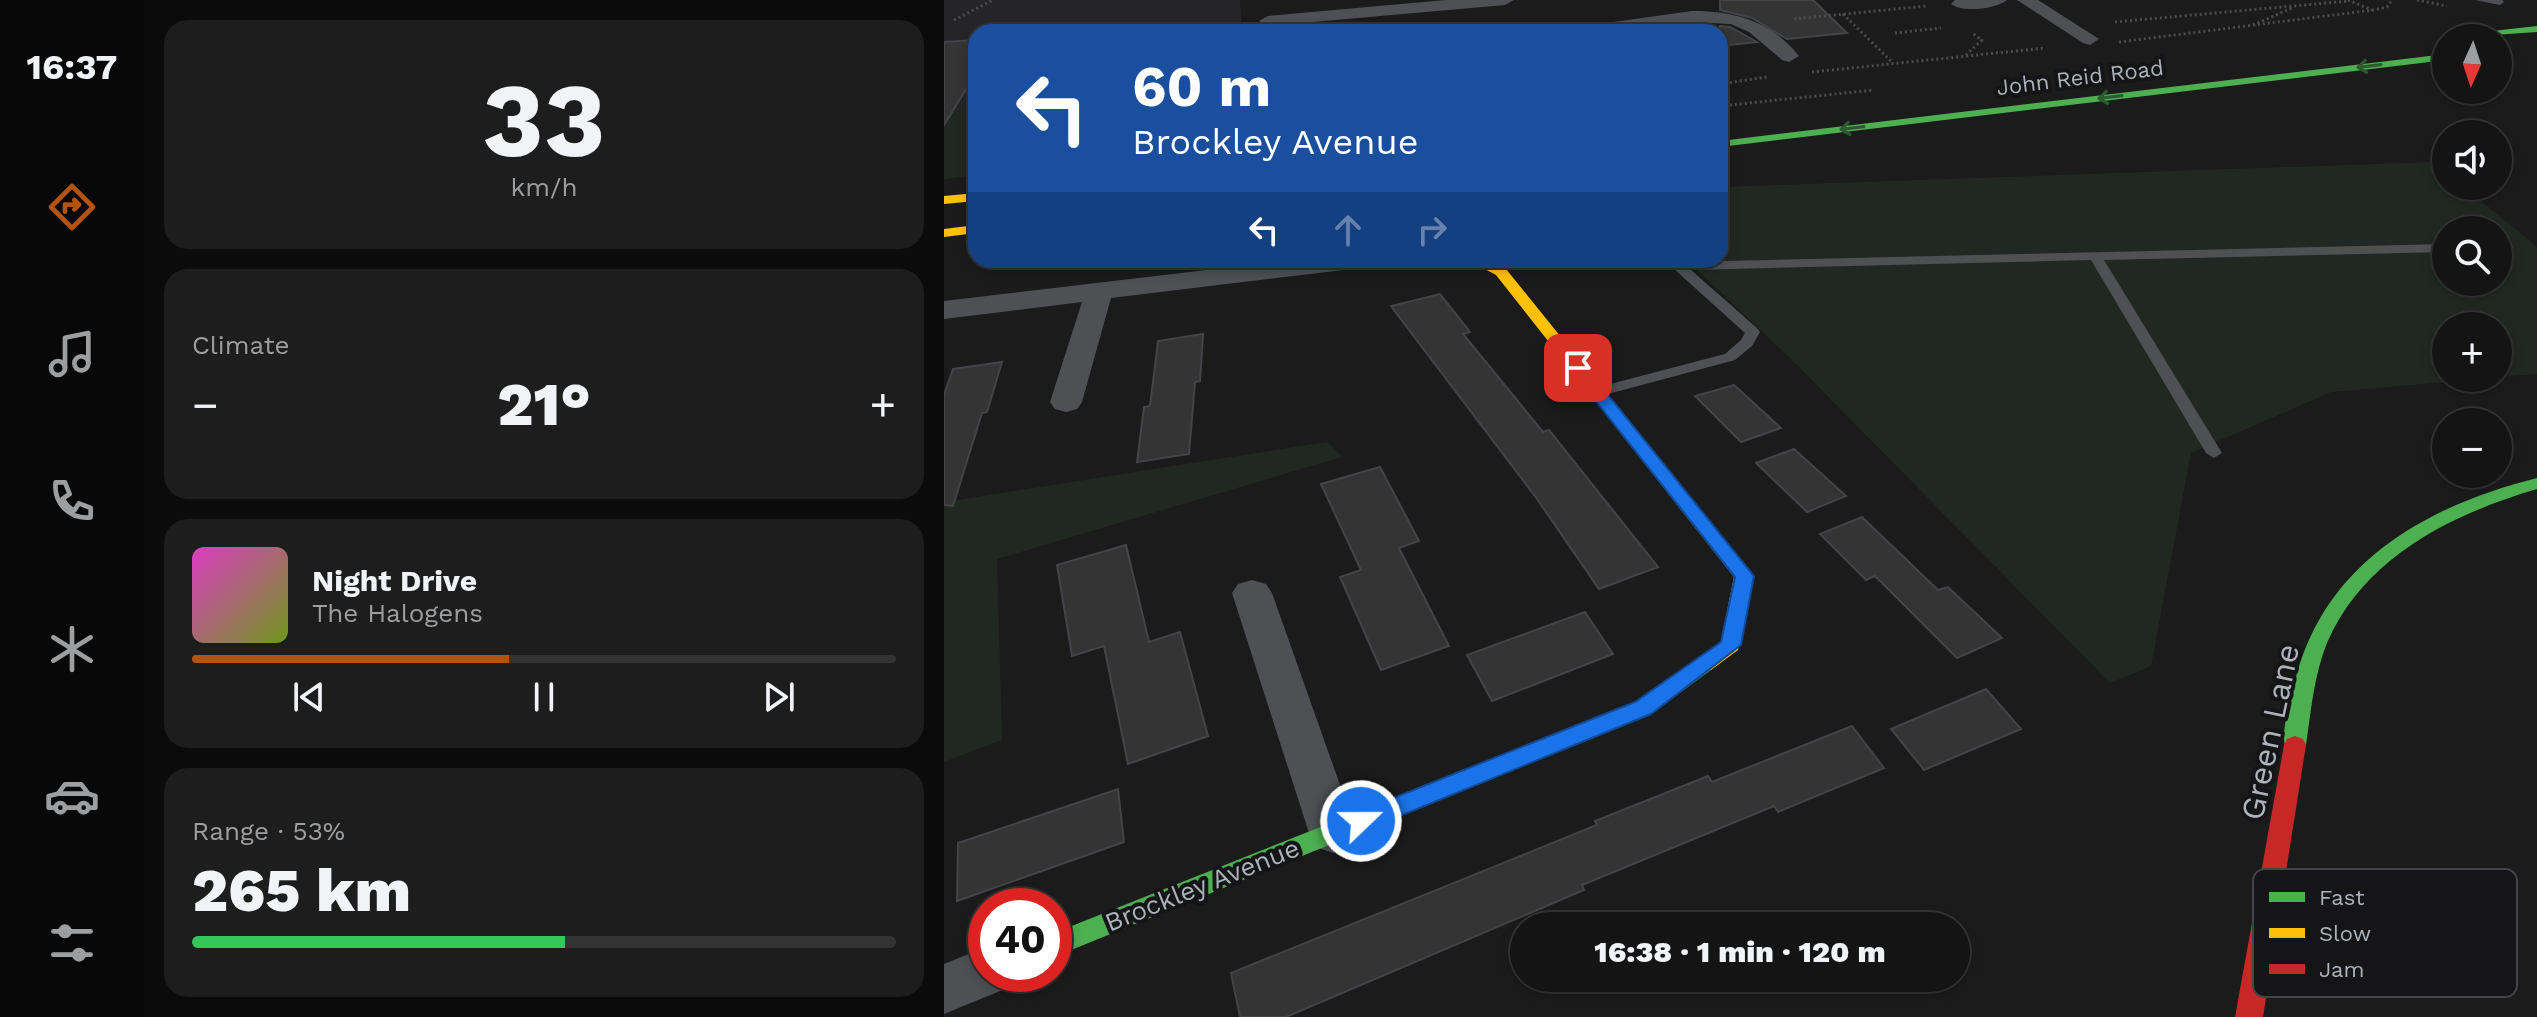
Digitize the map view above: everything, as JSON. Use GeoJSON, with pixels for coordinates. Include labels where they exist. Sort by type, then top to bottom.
{"type":"FeatureCollection","features":[{"type":"Feature","properties":{"kind":"main road"},"geometry":{"type":"LineString","coordinates":[[2512,32],[2537,29]]}},
{"type":"Feature","properties":{"kind":"main road"},"geometry":{"type":"LineString","coordinates":[[2351,49],[2432,40]]}},
{"type":"Feature","properties":{"kind":"main road"},"geometry":{"type":"LineString","coordinates":[[2512,49],[2537,46]]}},
{"type":"Feature","properties":{"kind":"main road","name":"John Reid Road"},"geometry":{"type":"LineString","coordinates":[[1728,143],[2432,59]]}},
{"type":"Feature","properties":{"kind":"main road"},"geometry":{"type":"LineString","coordinates":[[944,200],[968,198]]}},
{"type":"Feature","properties":{"kind":"main road"},"geometry":{"type":"LineString","coordinates":[[944,233],[968,230]]}},
{"type":"Feature","properties":{"kind":"main road","name":"Brockley Avenue"},"geometry":{"type":"LineString","coordinates":[[1072,938],[1643,708],[1731,645],[1744,576],[1501,272],[1492,268]]}},
{"type":"Feature","properties":{"kind":"main road","name":"Green Lane"},"geometry":{"type":"LineString","coordinates":[[2274,869],[2304,689],[2319,637],[2345,597],[2389,548],[2431,521],[2475,500],[2537,483]]}},
{"type":"Feature","properties":{"kind":"main road","name":"Green Lane"},"geometry":{"type":"LineString","coordinates":[[2249,1017],[2253,993]]}},
{"type":"Feature","properties":{"kind":"street"},"geometry":{"type":"LineString","coordinates":[[1267,0],[1267,24]]}},
{"type":"Feature","properties":{"kind":"street"},"geometry":{"type":"LineString","coordinates":[[1293,24],[1505,0]]}},
{"type":"Feature","properties":{"kind":"street"},"geometry":{"type":"LineString","coordinates":[[1960,4],[1998,0]]}},
{"type":"Feature","properties":{"kind":"street"},"geometry":{"type":"LineString","coordinates":[[2026,0],[2094,41]]}},
{"type":"Feature","properties":{"kind":"street"},"geometry":{"type":"LineString","coordinates":[[1643,24],[1693,17],[1752,25],[1789,56]]}},
{"type":"Feature","properties":{"kind":"street"},"geometry":{"type":"LineString","coordinates":[[944,310],[1293,268]]}},
{"type":"Feature","properties":{"kind":"street"},"geometry":{"type":"LineString","coordinates":[[1066,402],[1099,291]]}},
{"type":"Feature","properties":{"kind":"street"},"geometry":{"type":"LineString","coordinates":[[1252,593],[1333,833]]}},
{"type":"Feature","properties":{"kind":"street"},"geometry":{"type":"LineString","coordinates":[[944,989],[968,979]]}},
{"type":"Feature","properties":{"kind":"lane"},"geometry":{"type":"LineString","coordinates":[[2479,0],[2500,2]]}},
{"type":"Feature","properties":{"kind":"lane"},"geometry":{"type":"LineString","coordinates":[[1728,265],[2432,248]]}},
{"type":"Feature","properties":{"kind":"lane"},"geometry":{"type":"LineString","coordinates":[[2095,256],[2214,453]]}},
{"type":"Feature","properties":{"kind":"lane"},"geometry":{"type":"LineString","coordinates":[[1597,392],[1730,357],[1747,343],[1753,332],[1681,268]]}},
{"type":"Feature","properties":{"kind":"path"},"geometry":{"type":"LineString","coordinates":[[954,20],[993,0]]}},
{"type":"Feature","properties":{"kind":"path"},"geometry":{"type":"LineString","coordinates":[[2069,26],[2348,0],[2373,10]]}},
{"type":"Feature","properties":{"kind":"path"},"geometry":{"type":"LineString","coordinates":[[1808,73],[2247,27],[2373,10],[2387,7],[2392,0]]}},
{"type":"Feature","properties":{"kind":"path"},"geometry":{"type":"LineString","coordinates":[[2417,0],[2457,8]]}},
{"type":"Feature","properties":{"kind":"path"},"geometry":{"type":"LineString","coordinates":[[1752,25],[1934,5]]}},
{"type":"Feature","properties":{"kind":"path"},"geometry":{"type":"LineString","coordinates":[[2247,27],[2297,6]]}},
{"type":"Feature","properties":{"kind":"path"},"geometry":{"type":"LineString","coordinates":[[1843,14],[1894,64]]}},
{"type":"Feature","properties":{"kind":"path"},"geometry":{"type":"LineString","coordinates":[[1895,33],[1947,27]]}},
{"type":"Feature","properties":{"kind":"path"},"geometry":{"type":"LineString","coordinates":[[1965,56],[1982,40],[1972,33]]}},
{"type":"Feature","properties":{"kind":"path"},"geometry":{"type":"LineString","coordinates":[[1728,83],[1778,76]]}},
{"type":"Feature","properties":{"kind":"shaded area"},"geometry":{"type":"Polygon","coordinates":[[[944,0],[1240,0],[1242,24],[968,24],[968,176],[944,179],[944,0]]]}},
{"type":"Feature","properties":{"kind":"shaded area"},"geometry":{"type":"Polygon","coordinates":[[[968,110],[968,176],[944,179],[944,111],[968,110]]]}},
{"type":"Feature","properties":{"kind":"shaded area"},"geometry":{"type":"Polygon","coordinates":[[[2432,162],[2432,200],[2480,200],[2499,216],[2432,216],[2432,296],[2512,296],[2512,226],[2537,247],[2537,374],[2512,376],[2512,312],[2432,312],[2432,383],[2331,392],[2191,453],[2151,666],[2110,683],[1797,365],[1695,268],[1728,268],[1728,187],[2432,162]]]}},
{"type":"Feature","properties":{"kind":"shaded area"},"geometry":{"type":"Polygon","coordinates":[[[1327,442],[1342,457],[997,559],[1002,740],[944,762],[944,502],[1327,442]]]}},
{"type":"Feature","properties":{"kind":"building"},"geometry":{"type":"Polygon","coordinates":[[[1720,0],[1813,0],[1847,33],[1787,39],[1752,18],[1720,10],[1720,0]]]}},
{"type":"Feature","properties":{"kind":"building"},"geometry":{"type":"Polygon","coordinates":[[[1728,27],[1730,27],[1757,42],[1728,45],[1728,27]]]}},
{"type":"Feature","properties":{"kind":"building"},"geometry":{"type":"Polygon","coordinates":[[[968,40],[968,86],[944,125],[944,42],[968,40]]]}},
{"type":"Feature","properties":{"kind":"building"},"geometry":{"type":"Polygon","coordinates":[[[1440,294],[1470,332],[1463,334],[1543,432],[1549,430],[1658,567],[1599,589],[1537,499],[1391,306],[1440,294]]]}},
{"type":"Feature","properties":{"kind":"building"},"geometry":{"type":"Polygon","coordinates":[[[1203,334],[1200,381],[1195,382],[1189,454],[1137,462],[1144,407],[1150,406],[1158,341],[1203,334]]]}},
{"type":"Feature","properties":{"kind":"building"},"geometry":{"type":"Polygon","coordinates":[[[1002,362],[987,412],[982,413],[953,506],[944,505],[944,395],[953,369],[1002,362]]]}},
{"type":"Feature","properties":{"kind":"building"},"geometry":{"type":"Polygon","coordinates":[[[1734,385],[1781,428],[1741,442],[1695,396],[1734,385]]]}},
{"type":"Feature","properties":{"kind":"building"},"geometry":{"type":"Polygon","coordinates":[[[1794,449],[1846,496],[1807,512],[1756,463],[1794,449]]]}},
{"type":"Feature","properties":{"kind":"building"},"geometry":{"type":"Polygon","coordinates":[[[1380,467],[1419,541],[1399,548],[1449,646],[1381,670],[1340,577],[1361,570],[1321,484],[1380,467]]]}},
{"type":"Feature","properties":{"kind":"building"},"geometry":{"type":"Polygon","coordinates":[[[1862,517],[1938,590],[1948,587],[2002,638],[1957,658],[1875,576],[1866,580],[1820,534],[1862,517]]]}},
{"type":"Feature","properties":{"kind":"building"},"geometry":{"type":"Polygon","coordinates":[[[1126,545],[1149,642],[1180,632],[1208,736],[1128,764],[1104,646],[1072,656],[1057,565],[1126,545]]]}},
{"type":"Feature","properties":{"kind":"building"},"geometry":{"type":"Polygon","coordinates":[[[1585,612],[1613,654],[1492,701],[1467,655],[1585,612]]]}},
{"type":"Feature","properties":{"kind":"building"},"geometry":{"type":"Polygon","coordinates":[[[1986,689],[2021,729],[1924,770],[1891,729],[1986,689]]]}},
{"type":"Feature","properties":{"kind":"building"},"geometry":{"type":"Polygon","coordinates":[[[1852,726],[1884,768],[1778,812],[1774,806],[1582,885],[1584,890],[1532,912],[1510,912],[1510,922],[1286,1017],[1240,1017],[1231,973],[1597,825],[1595,821],[1708,776],[1712,782],[1852,726]]]}},
{"type":"Feature","properties":{"kind":"building"},"geometry":{"type":"Polygon","coordinates":[[[1118,789],[1124,842],[994,888],[968,888],[968,897],[957,901],[958,843],[1118,789]]]}},
{"type":"Feature","properties":{"kind":"traffic: fast"},"geometry":{"type":"LineString","coordinates":[[2512,32],[2537,29]]}},
{"type":"Feature","properties":{"kind":"traffic: fast"},"geometry":{"type":"LineString","coordinates":[[1728,143],[2432,59]]}},
{"type":"Feature","properties":{"kind":"traffic: fast"},"geometry":{"type":"LineString","coordinates":[[2295,745],[2303,693],[2317,643],[2333,611],[2354,583],[2379,559],[2438,520],[2470,505],[2537,483]]}},
{"type":"Feature","properties":{"kind":"traffic: fast"},"geometry":{"type":"LineString","coordinates":[[1072,938],[1643,708],[1704,665]]}},
{"type":"Feature","properties":{"kind":"traffic: slow"},"geometry":{"type":"LineString","coordinates":[[944,200],[968,198]]}},
{"type":"Feature","properties":{"kind":"traffic: slow"},"geometry":{"type":"LineString","coordinates":[[944,233],[968,230]]}},
{"type":"Feature","properties":{"kind":"traffic: slow"},"geometry":{"type":"LineString","coordinates":[[1492,268],[1501,272],[1744,576],[1731,645],[1704,665]]}},
{"type":"Feature","properties":{"kind":"traffic: jam"},"geometry":{"type":"LineString","coordinates":[[2274,869],[2295,745]]}},
{"type":"Feature","properties":{"kind":"traffic: jam"},"geometry":{"type":"LineString","coordinates":[[2249,1017],[2253,993]]}},
{"type":"Feature","properties":{"kind":"route"},"geometry":{"type":"LineString","coordinates":[[1361,821],[1643,708],[1731,645],[1744,576],[1578,368]]}}]}
